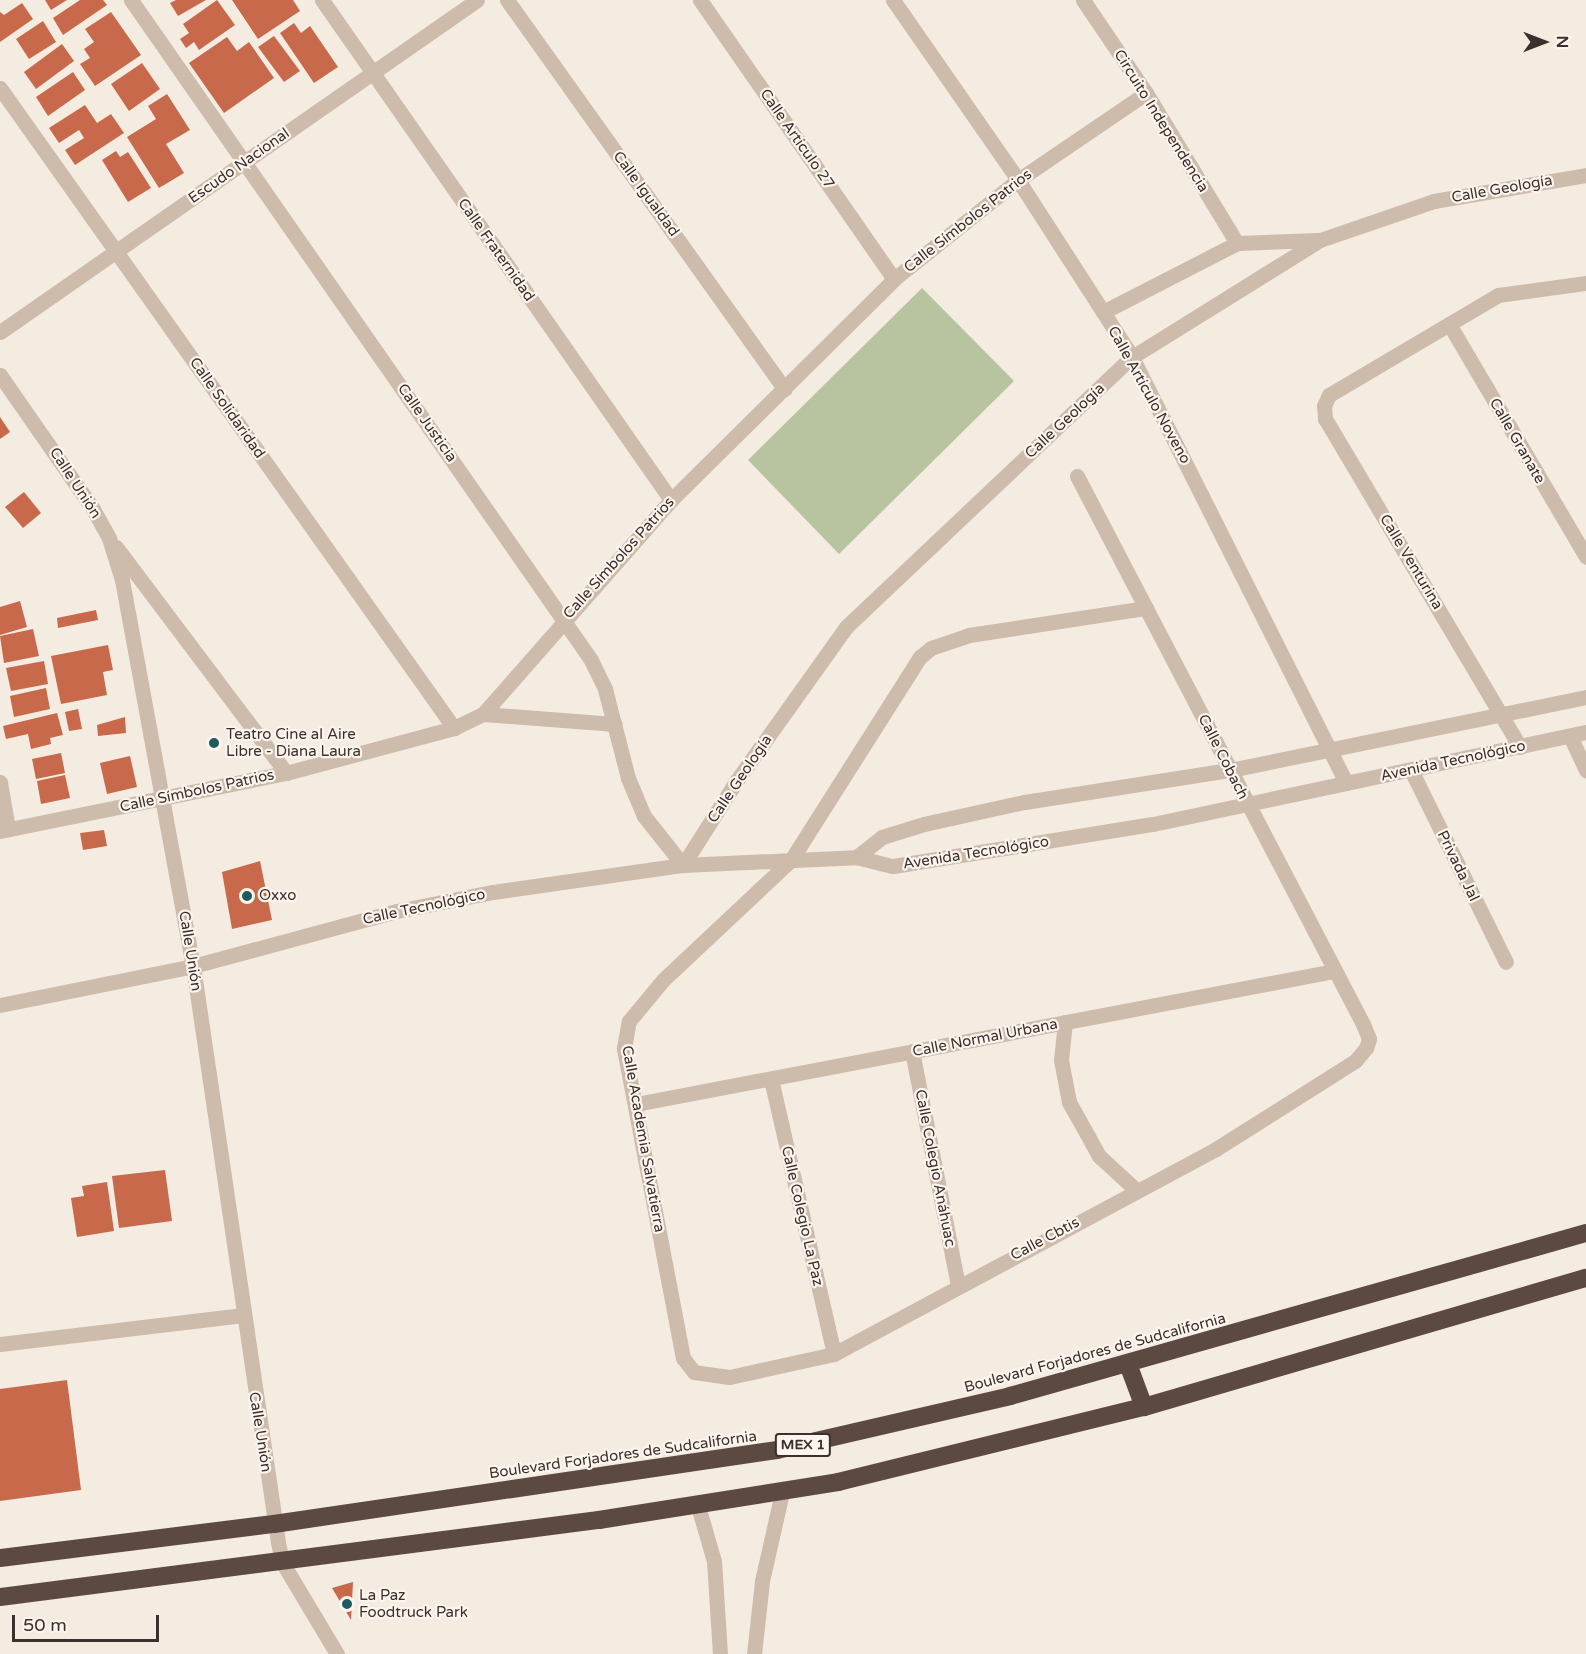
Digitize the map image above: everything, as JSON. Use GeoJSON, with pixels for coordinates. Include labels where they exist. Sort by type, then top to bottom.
{"type":"FeatureCollection","features":[{"type":"Feature","properties":{"kind":"highway","name":"Boulevard Forjadores de Sudcalifornia"},"geometry":{"type":"LineString","coordinates":[[0,1558],[274,1524],[777,1450],[1010,1396],[1586,1233]]}},
{"type":"Feature","properties":{"kind":"highway"},"geometry":{"type":"LineString","coordinates":[[0,1597],[698,1506],[838,1482],[1144,1407],[1586,1278]]}},
{"type":"Feature","properties":{"kind":"highway"},"geometry":{"type":"LineString","coordinates":[[1128,1364],[1144,1407]]}},
{"type":"Feature","properties":{"kind":"street","name":"Calle Justicia"},"geometry":{"type":"LineString","coordinates":[[131,0],[565,620],[606,689],[628,778],[644,816],[683,865]]}},
{"type":"Feature","properties":{"kind":"street","name":"Calle Fraternidad"},"geometry":{"type":"LineString","coordinates":[[322,0],[671,500]]}},
{"type":"Feature","properties":{"kind":"street","name":"Escudo Nacional"},"geometry":{"type":"LineString","coordinates":[[0,332],[477,0]]}},
{"type":"Feature","properties":{"kind":"street","name":"Calle Igualdad"},"geometry":{"type":"LineString","coordinates":[[507,0],[784,389]]}},
{"type":"Feature","properties":{"kind":"street","name":"Calle Artículo 27"},"geometry":{"type":"LineString","coordinates":[[700,0],[894,279]]}},
{"type":"Feature","properties":{"kind":"street","name":"Calle Artículo Noveno"},"geometry":{"type":"LineString","coordinates":[[893,0],[1018,180],[1132,357],[1346,783]]}},
{"type":"Feature","properties":{"kind":"street","name":"Circuito Independencia"},"geometry":{"type":"LineString","coordinates":[[1083,0],[1146,93],[1237,243]]}},
{"type":"Feature","properties":{"kind":"street","name":"Calle Solidaridad"},"geometry":{"type":"LineString","coordinates":[[0,88],[454,728]]}},
{"type":"Feature","properties":{"kind":"street","name":"Calle Símbolos Patrios"},"geometry":{"type":"LineString","coordinates":[[4,830],[286,773],[454,728],[483,714],[671,500],[894,279],[1018,180],[1146,93]]}},
{"type":"Feature","properties":{"kind":"street","name":"Calle Geología"},"geometry":{"type":"LineString","coordinates":[[683,865],[737,780],[846,627],[1132,357],[1320,240],[1434,201],[1586,175]]}},
{"type":"Feature","properties":{"kind":"street"},"geometry":{"type":"LineString","coordinates":[[1103,312],[1237,243],[1320,240]]}},
{"type":"Feature","properties":{"kind":"street"},"geometry":{"type":"LineString","coordinates":[[1449,324],[1498,295],[1586,283]]}},
{"type":"Feature","properties":{"kind":"street","name":"Calle Venturina"},"geometry":{"type":"LineString","coordinates":[[1449,324],[1329,395],[1323,406],[1325,419],[1505,717],[1520,747]]}},
{"type":"Feature","properties":{"kind":"street","name":"Calle Granate"},"geometry":{"type":"LineString","coordinates":[[1449,324],[1586,557]]}},
{"type":"Feature","properties":{"kind":"street","name":"Calle Unión"},"geometry":{"type":"LineString","coordinates":[[0,375],[80,487],[109,538],[122,580],[194,966],[274,1524],[282,1562],[337,1654]]}},
{"type":"Feature","properties":{"kind":"street","name":"Calle Cobach"},"geometry":{"type":"LineString","coordinates":[[1077,476],[1369,1039]]}},
{"type":"Feature","properties":{"kind":"street"},"geometry":{"type":"LineString","coordinates":[[109,538],[286,773]]}},
{"type":"Feature","properties":{"kind":"street","name":"Calle Academia Salvatierra"},"geometry":{"type":"LineString","coordinates":[[694,1372],[683,1358],[624,1047],[629,1021],[638,1006],[791,860],[914,666],[931,648],[969,635],[1146,608]]}},
{"type":"Feature","properties":{"kind":"street"},"geometry":{"type":"LineString","coordinates":[[856,857],[882,837],[924,824],[1046,798],[1229,770],[1505,717],[1586,697]]}},
{"type":"Feature","properties":{"kind":"street"},"geometry":{"type":"LineString","coordinates":[[483,714],[615,724]]}},
{"type":"Feature","properties":{"kind":"street","name":"Avenida Tecnológico"},"geometry":{"type":"LineString","coordinates":[[856,857],[893,866],[930,861],[1247,805],[1586,732]]}},
{"type":"Feature","properties":{"kind":"street"},"geometry":{"type":"LineString","coordinates":[[1570,736],[1586,770]]}},
{"type":"Feature","properties":{"kind":"street","name":"Privada Jal"},"geometry":{"type":"LineString","coordinates":[[1411,770],[1506,962]]}},
{"type":"Feature","properties":{"kind":"street"},"geometry":{"type":"LineString","coordinates":[[0,782],[4,830]]}},
{"type":"Feature","properties":{"kind":"street","name":"Calle Tecnológico"},"geometry":{"type":"LineString","coordinates":[[0,1005],[194,966],[397,910],[600,874],[683,865],[856,857]]}},
{"type":"Feature","properties":{"kind":"street","name":"Calle Normal Urbana"},"geometry":{"type":"LineString","coordinates":[[636,1104],[1334,971]]}},
{"type":"Feature","properties":{"kind":"street"},"geometry":{"type":"LineString","coordinates":[[1065,1022],[1061,1060],[1069,1102],[1099,1156],[1136,1190]]}},
{"type":"Feature","properties":{"kind":"street","name":"Calle Cbtis"},"geometry":{"type":"LineString","coordinates":[[694,1372],[729,1377],[834,1354],[958,1285],[1216,1149],[1355,1061],[1369,1039]]}},
{"type":"Feature","properties":{"kind":"street","name":"Calle Colegio Anáhuac"},"geometry":{"type":"LineString","coordinates":[[912,1051],[958,1285]]}},
{"type":"Feature","properties":{"kind":"street","name":"Calle Colegio La Paz"},"geometry":{"type":"LineString","coordinates":[[771,1079],[834,1354]]}},
{"type":"Feature","properties":{"kind":"street"},"geometry":{"type":"LineString","coordinates":[[0,1344],[243,1315]]}},
{"type":"Feature","properties":{"kind":"street"},"geometry":{"type":"LineString","coordinates":[[754,1654],[762,1581],[782,1492]]}},
{"type":"Feature","properties":{"kind":"street"},"geometry":{"type":"LineString","coordinates":[[698,1506],[714,1561],[720,1654]]}},
{"type":"Feature","properties":{"kind":"green space"},"geometry":{"type":"Polygon","coordinates":[[[922,288],[1014,381],[839,554],[748,460],[922,288]]]}},
{"type":"Feature","properties":{"kind":"building"},"geometry":{"type":"Polygon","coordinates":[[[45,0],[67,0],[51,10],[45,0]]]}},
{"type":"Feature","properties":{"kind":"building"},"geometry":{"type":"Polygon","coordinates":[[[80,0],[103,0],[107,5],[63,35],[53,18],[80,0]]]}},
{"type":"Feature","properties":{"kind":"building"},"geometry":{"type":"Polygon","coordinates":[[[176,0],[206,0],[178,16],[170,3],[176,0]]]}},
{"type":"Feature","properties":{"kind":"building"},"geometry":{"type":"Polygon","coordinates":[[[217,0],[235,25],[199,50],[194,42],[186,48],[180,39],[189,33],[183,24],[217,0]]]}},
{"type":"Feature","properties":{"kind":"building"},"geometry":{"type":"Polygon","coordinates":[[[232,0],[293,0],[300,11],[258,39],[232,0]]]}},
{"type":"Feature","properties":{"kind":"building"},"geometry":{"type":"Polygon","coordinates":[[[22,3],[33,19],[0,42],[0,12],[4,15],[22,3]]]}},
{"type":"Feature","properties":{"kind":"building"},"geometry":{"type":"Polygon","coordinates":[[[111,12],[141,55],[95,86],[80,64],[90,58],[84,49],[94,42],[85,29],[111,12]]]}},
{"type":"Feature","properties":{"kind":"building"},"geometry":{"type":"Polygon","coordinates":[[[43,21],[56,42],[29,59],[16,39],[43,21]]]}},
{"type":"Feature","properties":{"kind":"building"},"geometry":{"type":"Polygon","coordinates":[[[294,23],[301,33],[310,26],[338,67],[314,83],[280,33],[294,23]]]}},
{"type":"Feature","properties":{"kind":"building"},"geometry":{"type":"Polygon","coordinates":[[[274,36],[300,71],[284,82],[258,47],[274,36]]]}},
{"type":"Feature","properties":{"kind":"building"},"geometry":{"type":"Polygon","coordinates":[[[227,37],[237,51],[249,42],[274,78],[224,113],[189,63],[227,37]]]}},
{"type":"Feature","properties":{"kind":"building"},"geometry":{"type":"Polygon","coordinates":[[[62,44],[74,61],[36,89],[24,72],[62,44]]]}},
{"type":"Feature","properties":{"kind":"building"},"geometry":{"type":"Polygon","coordinates":[[[142,63],[160,89],[129,111],[111,84],[142,63]]]}},
{"type":"Feature","properties":{"kind":"building"},"geometry":{"type":"Polygon","coordinates":[[[73,72],[85,90],[48,116],[36,97],[73,72]]]}},
{"type":"Feature","properties":{"kind":"building"},"geometry":{"type":"Polygon","coordinates":[[[167,94],[190,130],[166,144],[184,173],[159,188],[127,137],[156,119],[148,106],[167,94]]]}},
{"type":"Feature","properties":{"kind":"building"},"geometry":{"type":"Polygon","coordinates":[[[85,105],[97,123],[111,114],[124,133],[75,165],[65,150],[84,138],[79,130],[59,143],[49,128],[85,105]]]}},
{"type":"Feature","properties":{"kind":"building"},"geometry":{"type":"Polygon","coordinates":[[[116,151],[120,157],[128,152],[151,188],[128,202],[102,160],[116,151]]]}},
{"type":"Feature","properties":{"kind":"building"},"geometry":{"type":"Polygon","coordinates":[[[0,417],[10,432],[0,439],[0,417]]]}},
{"type":"Feature","properties":{"kind":"building"},"geometry":{"type":"Polygon","coordinates":[[[24,492],[41,513],[23,528],[5,507],[24,492]]]}},
{"type":"Feature","properties":{"kind":"building"},"geometry":{"type":"Polygon","coordinates":[[[20,601],[27,627],[0,635],[0,607],[20,601]]]}},
{"type":"Feature","properties":{"kind":"building"},"geometry":{"type":"Polygon","coordinates":[[[96,610],[98,620],[58,628],[57,618],[96,610]]]}},
{"type":"Feature","properties":{"kind":"building"},"geometry":{"type":"Polygon","coordinates":[[[33,629],[39,656],[4,663],[0,636],[33,629]]]}},
{"type":"Feature","properties":{"kind":"building"},"geometry":{"type":"Polygon","coordinates":[[[108,645],[113,670],[103,672],[107,695],[61,704],[51,656],[108,645]]]}},
{"type":"Feature","properties":{"kind":"building"},"geometry":{"type":"Polygon","coordinates":[[[44,661],[48,684],[11,691],[6,668],[44,661]]]}},
{"type":"Feature","properties":{"kind":"building"},"geometry":{"type":"Polygon","coordinates":[[[46,688],[50,709],[14,717],[10,696],[46,688]]]}},
{"type":"Feature","properties":{"kind":"building"},"geometry":{"type":"Polygon","coordinates":[[[78,709],[82,729],[69,731],[65,712],[78,709]]]}},
{"type":"Feature","properties":{"kind":"building"},"geometry":{"type":"Polygon","coordinates":[[[57,713],[63,735],[50,738],[51,744],[31,749],[28,734],[6,739],[3,726],[57,713]]]}},
{"type":"Feature","properties":{"kind":"building"},"geometry":{"type":"Polygon","coordinates":[[[125,717],[126,733],[98,736],[97,725],[125,717]]]}},
{"type":"Feature","properties":{"kind":"building"},"geometry":{"type":"Polygon","coordinates":[[[61,753],[65,773],[36,779],[32,759],[61,753]]]}},
{"type":"Feature","properties":{"kind":"building"},"geometry":{"type":"Polygon","coordinates":[[[130,756],[137,787],[107,794],[100,763],[130,756]]]}},
{"type":"Feature","properties":{"kind":"building"},"geometry":{"type":"Polygon","coordinates":[[[65,775],[70,798],[41,804],[37,781],[65,775]]]}},
{"type":"Feature","properties":{"kind":"building"},"geometry":{"type":"Polygon","coordinates":[[[104,830],[107,846],[83,850],[80,833],[104,830]]]}},
{"type":"Feature","properties":{"kind":"building","name":"Oxxo"},"geometry":{"type":"Polygon","coordinates":[[[260,861],[272,920],[232,929],[222,872],[260,861]]]}},
{"type":"Feature","properties":{"kind":"building"},"geometry":{"type":"Polygon","coordinates":[[[165,1170],[172,1221],[119,1228],[112,1176],[165,1170]]]}},
{"type":"Feature","properties":{"kind":"building"},"geometry":{"type":"Polygon","coordinates":[[[107,1182],[114,1231],[77,1237],[71,1198],[84,1196],[82,1186],[107,1182]]]}},
{"type":"Feature","properties":{"kind":"building"},"geometry":{"type":"Polygon","coordinates":[[[67,1380],[81,1490],[0,1501],[0,1389],[67,1380]]]}},
{"type":"Feature","properties":{"kind":"building","name":"La Paz Foodtruck Park"},"geometry":{"type":"Polygon","coordinates":[[[353,1582],[351,1620],[332,1588],[353,1582]]]}},
{"type":"Feature","properties":{"kind":"place","name":"Teatro Cine al Aire Libre - Diana Laura"},"geometry":{"type":"Point","coordinates":[214,743]}},
{"type":"Feature","properties":{"kind":"place","name":"Oxxo"},"geometry":{"type":"Point","coordinates":[247,896]}},
{"type":"Feature","properties":{"kind":"place","name":"La Paz Foodtruck Park"},"geometry":{"type":"Point","coordinates":[347,1604]}}]}
